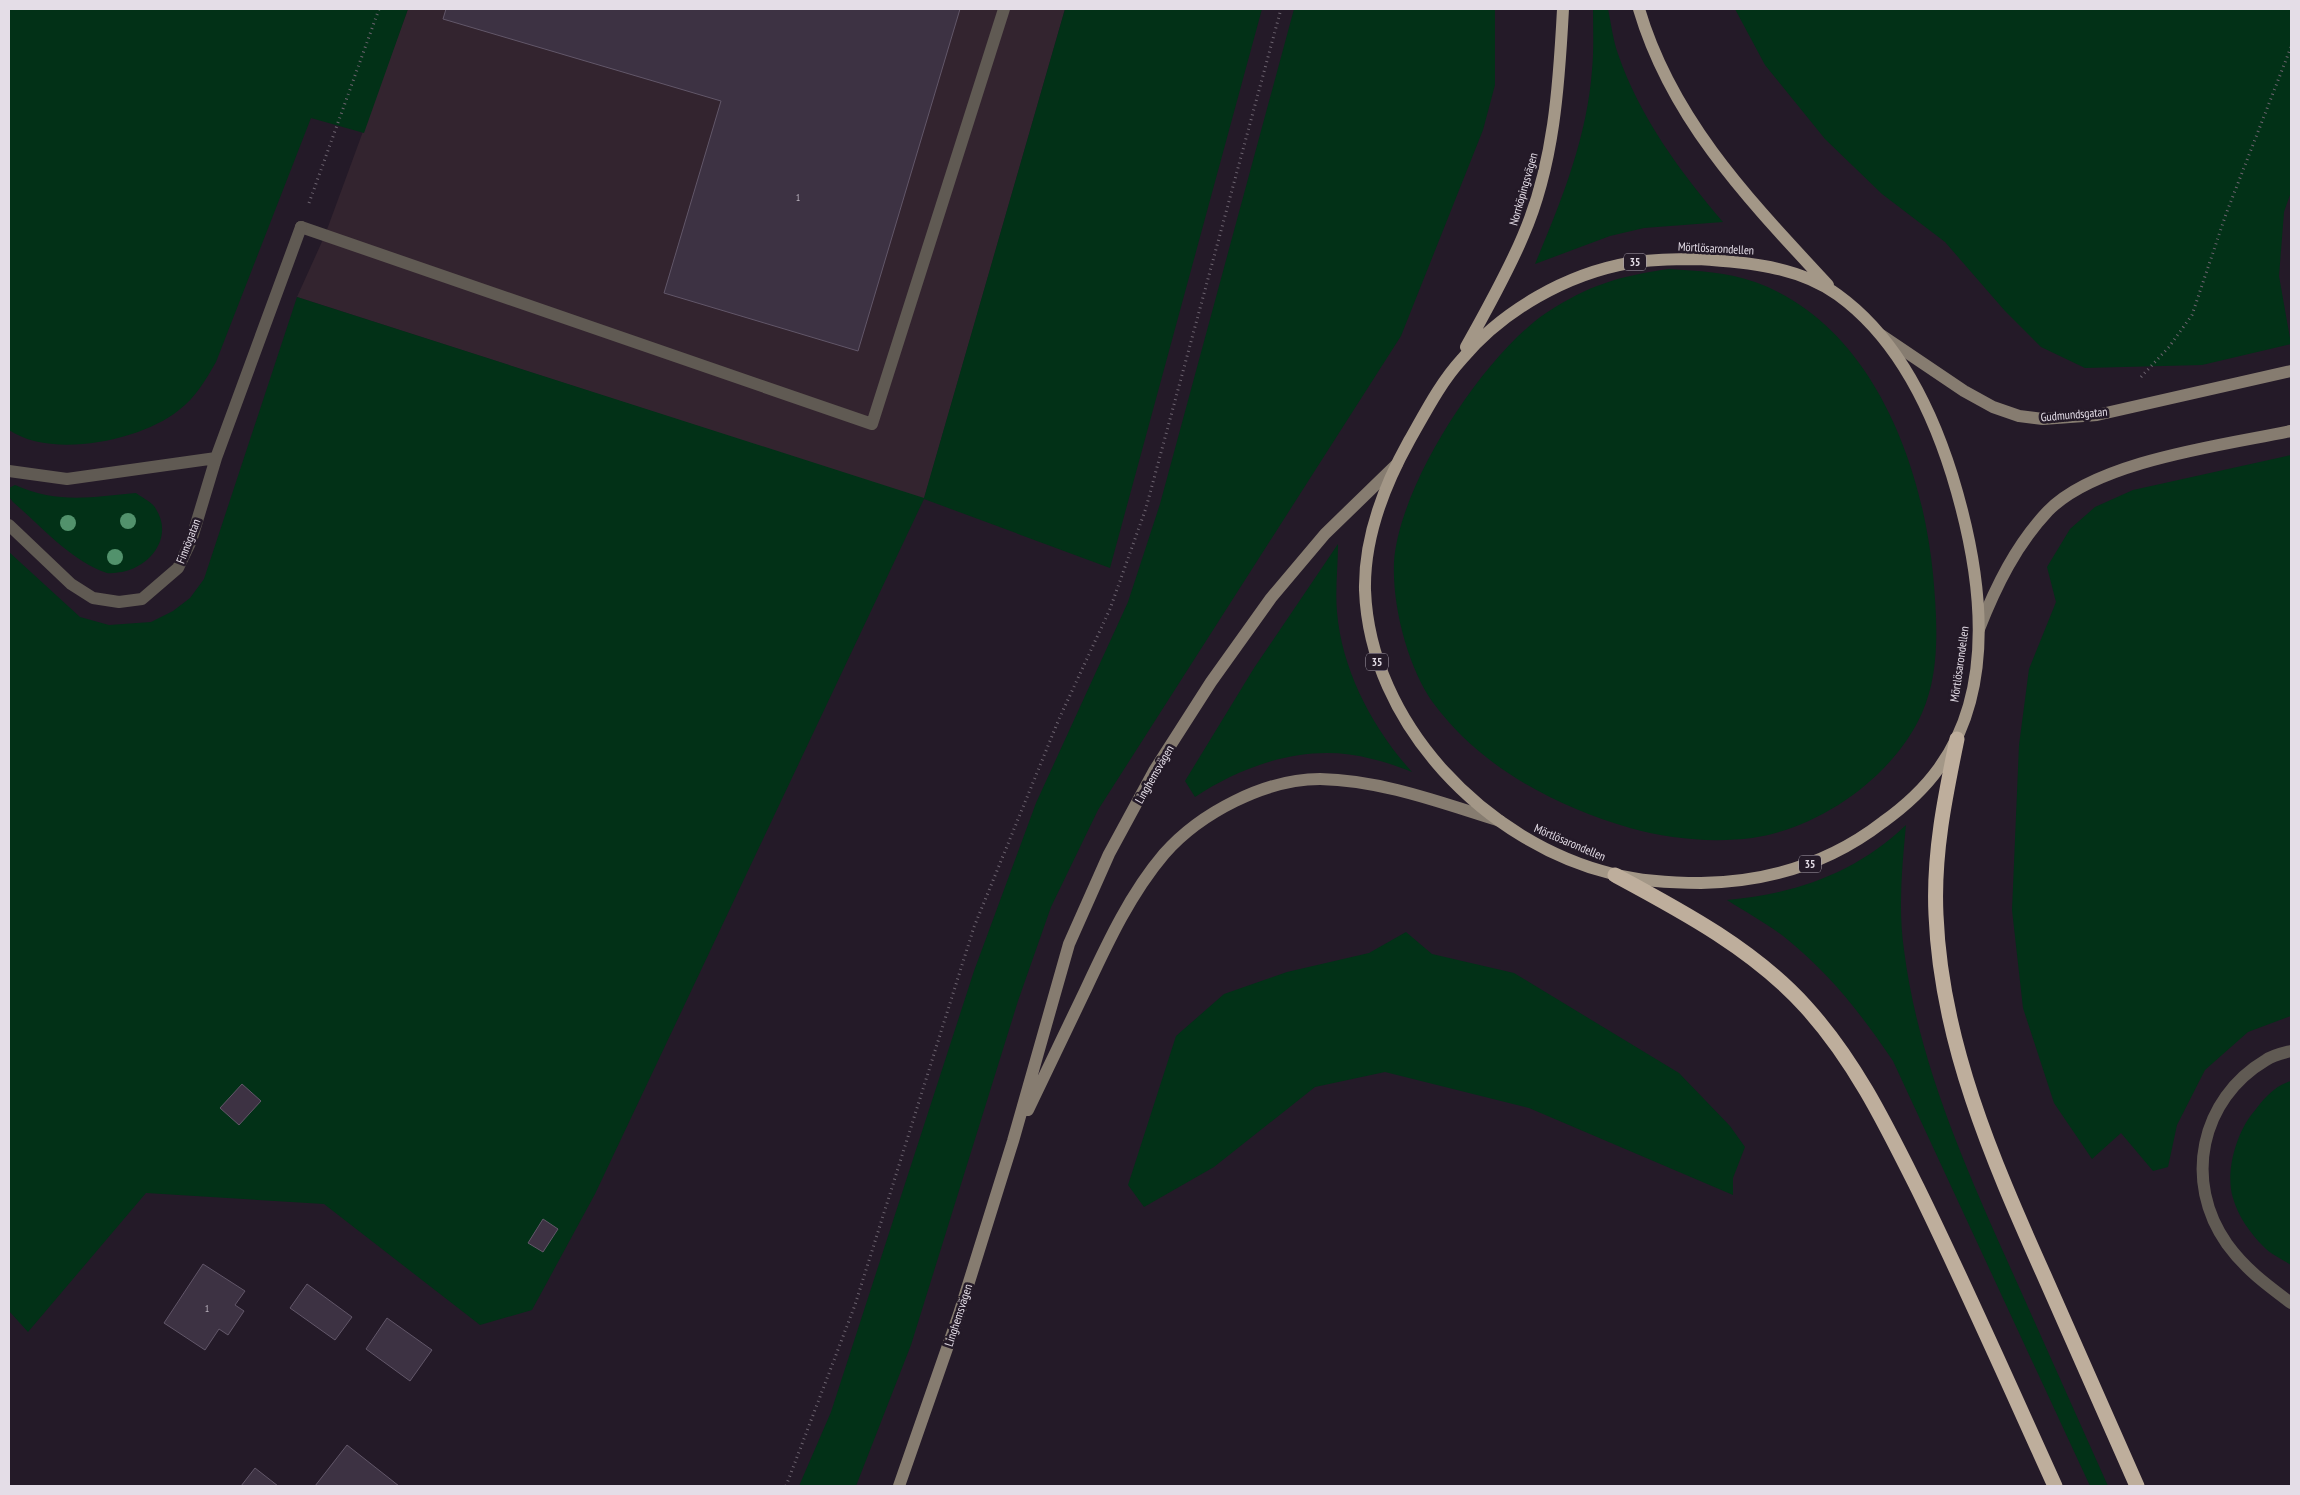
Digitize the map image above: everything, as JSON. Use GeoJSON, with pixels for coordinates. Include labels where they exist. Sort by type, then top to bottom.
{"type":"FeatureCollection","features":[{"type":"Feature","properties":{"kind":"highway"},"geometry":{"type":"LineString","coordinates":[[1957,739],[1945,798],[1936,875],[1939,957],[1950,1019],[1973,1105],[2013,1206],[2137,1486]]}},
{"type":"Feature","properties":{"kind":"highway"},"geometry":{"type":"LineString","coordinates":[[1615,875],[1666,902],[1749,957],[1805,1006],[1838,1045],[1874,1102],[1940,1234],[2055,1486]]}},
{"type":"Feature","properties":{"kind":"main road","name":"Norrköpingsvägen"},"geometry":{"type":"LineString","coordinates":[[1458,363],[1496,293],[1524,234],[1541,182],[1554,125],[1560,72],[1563,9]]}},
{"type":"Feature","properties":{"kind":"main road","name":"35"},"geometry":{"type":"LineString","coordinates":[[1639,9],[1646,32],[1666,78],[1701,139],[1752,202],[1837,294]]}},
{"type":"Feature","properties":{"kind":"main road","name":"Mörtlösarondellen"},"geometry":{"type":"LineString","coordinates":[[1698,259],[1763,265],[1812,281],[1837,294],[1876,332],[1902,364],[1942,444],[1971,543],[1978,585],[1979,629],[1975,670],[1967,712],[1957,739],[1939,770],[1906,805],[1863,838],[1829,857],[1787,872],[1741,881],[1665,882],[1615,875],[1554,853],[1500,822],[1452,780],[1427,750],[1389,690],[1377,660],[1369,626],[1365,587],[1368,554],[1376,518],[1396,464],[1427,409],[1458,363],[1494,328],[1548,291],[1606,268],[1633,262],[1698,259]]}},
{"type":"Feature","properties":{"kind":"main road","name":"Gudmundsgatan"},"geometry":{"type":"LineString","coordinates":[[1876,332],[1964,391],[1993,407],[2019,416],[2043,419],[2097,415],[2291,371]]}},
{"type":"Feature","properties":{"kind":"main road"},"geometry":{"type":"LineString","coordinates":[[1979,629],[2003,574],[2022,543],[2048,510],[2074,491],[2110,473],[2158,459],[2291,431]]}},
{"type":"Feature","properties":{"kind":"main road","name":"Linghemsvägen"},"geometry":{"type":"LineString","coordinates":[[899,1486],[959,1314],[1013,1142],[1069,944],[1109,854],[1154,771],[1211,682],[1271,598],[1324,534],[1396,464]]}},
{"type":"Feature","properties":{"kind":"main road","name":"Linghemsvägen"},"geometry":{"type":"LineString","coordinates":[[1013,1142],[1094,970],[1124,912],[1164,854],[1193,827],[1219,809],[1247,795],[1281,785],[1319,779],[1371,785],[1419,797],[1500,822]]}},
{"type":"Feature","properties":{"kind":"street"},"geometry":{"type":"LineString","coordinates":[[301,227],[872,424],[1004,9]]}},
{"type":"Feature","properties":{"kind":"street","name":"Finnögatan"},"geometry":{"type":"LineString","coordinates":[[9,525],[71,584],[93,598],[119,602],[142,599],[162,584],[178,568],[190,541],[216,458],[301,227]]}},
{"type":"Feature","properties":{"kind":"street"},"geometry":{"type":"LineString","coordinates":[[9,470],[67,479],[216,458]]}},
{"type":"Feature","properties":{"kind":"street"},"geometry":{"type":"LineString","coordinates":[[2291,1051],[2267,1059],[2240,1080],[2218,1108],[2208,1135],[2201,1176],[2208,1208],[2227,1243],[2253,1276],[2291,1303]]}},
{"type":"Feature","properties":{"kind":"path"},"geometry":{"type":"LineString","coordinates":[[301,227],[379,9]]}},
{"type":"Feature","properties":{"kind":"path"},"geometry":{"type":"LineString","coordinates":[[786,1486],[855,1305],[974,927],[1059,719],[1110,609],[1146,508],[1281,9]]}},
{"type":"Feature","properties":{"kind":"path"},"geometry":{"type":"LineString","coordinates":[[2137,382],[2169,346],[2192,315],[2226,214],[2291,46]]}},
{"type":"Feature","properties":{"kind":"shaded area"},"geometry":{"type":"Polygon","coordinates":[[[408,9],[1065,9],[924,499],[297,297],[325,235],[408,9]]]}},
{"type":"Feature","properties":{"kind":"green space"},"geometry":{"type":"Polygon","coordinates":[[[9,9],[408,9],[364,133],[311,118],[216,362],[204,382],[185,405],[163,421],[120,438],[71,445],[27,439],[9,430],[9,9]]]}},
{"type":"Feature","properties":{"kind":"green space"},"geometry":{"type":"Polygon","coordinates":[[[1065,9],[1262,9],[1110,568],[924,499],[595,1194],[532,1310],[480,1325],[324,1204],[146,1193],[28,1332],[9,1311],[9,552],[80,617],[109,625],[151,622],[173,611],[190,598],[204,579],[297,297],[924,498],[1065,9]]]}},
{"type":"Feature","properties":{"kind":"green space"},"geometry":{"type":"Polygon","coordinates":[[[1294,9],[1495,9],[1495,85],[1483,130],[1401,336],[1098,810],[1051,907],[1018,1001],[911,1345],[856,1486],[799,1486],[831,1412],[974,971],[1036,803],[1128,602],[1160,504],[1294,9]]]}},
{"type":"Feature","properties":{"kind":"green space"},"geometry":{"type":"Polygon","coordinates":[[[1593,9],[1608,9],[1618,54],[1637,100],[1677,164],[1723,222],[1644,228],[1610,236],[1535,264],[1563,193],[1585,120],[1593,62],[1593,9]]]}},
{"type":"Feature","properties":{"kind":"green space"},"geometry":{"type":"Polygon","coordinates":[[[1735,9],[2291,9],[2291,192],[2284,212],[2279,276],[2291,344],[2202,365],[2085,368],[2041,347],[2005,311],[1945,242],[1882,194],[1825,139],[1765,65],[1735,9]]]}},
{"type":"Feature","properties":{"kind":"green space"},"geometry":{"type":"Polygon","coordinates":[[[1669,269],[1723,274],[1755,282],[1796,302],[1830,330],[1859,363],[1883,402],[1902,443],[1917,487],[1927,531],[1936,609],[1935,662],[1928,697],[1922,713],[1909,736],[1893,758],[1874,778],[1829,811],[1804,823],[1752,838],[1722,840],[1691,839],[1660,835],[1630,828],[1602,819],[1548,796],[1497,766],[1453,727],[1425,690],[1409,655],[1396,598],[1394,562],[1399,531],[1411,497],[1448,425],[1496,359],[1522,333],[1546,313],[1576,295],[1619,279],[1669,269]]]}},
{"type":"Feature","properties":{"kind":"green space"},"geometry":{"type":"Polygon","coordinates":[[[2291,455],[2291,1016],[2248,1032],[2205,1070],[2177,1125],[2168,1167],[2153,1171],[2121,1133],[2092,1159],[2054,1103],[2023,1008],[2012,910],[2019,745],[2029,669],[2056,602],[2047,567],[2070,529],[2095,507],[2133,490],[2291,455]]]}},
{"type":"Feature","properties":{"kind":"green space"},"geometry":{"type":"Polygon","coordinates":[[[15,485],[45,495],[75,498],[136,493],[154,506],[160,517],[162,528],[157,548],[143,563],[133,569],[107,573],[69,552],[13,502],[9,497],[9,488],[15,485]]]}},
{"type":"Feature","properties":{"kind":"green space"},"geometry":{"type":"Polygon","coordinates":[[[1338,544],[1337,612],[1345,656],[1372,718],[1412,772],[1349,754],[1325,753],[1302,755],[1280,759],[1236,774],[1195,797],[1185,781],[1254,668],[1338,544]]]}},
{"type":"Feature","properties":{"kind":"green space"},"geometry":{"type":"Polygon","coordinates":[[[1906,825],[1901,888],[1902,934],[1911,990],[1931,1069],[1973,1183],[2108,1486],[2090,1486],[1893,1061],[1845,996],[1818,967],[1781,935],[1727,900],[1777,892],[1823,878],[1866,856],[1887,842],[1906,825]]]}},
{"type":"Feature","properties":{"kind":"green space"},"geometry":{"type":"Polygon","coordinates":[[[1406,932],[1432,954],[1514,973],[1679,1073],[1730,1126],[1745,1147],[1733,1178],[1733,1195],[1529,1108],[1385,1072],[1315,1087],[1214,1167],[1144,1207],[1128,1185],[1176,1036],[1224,994],[1287,972],[1369,953],[1406,932]]]}},
{"type":"Feature","properties":{"kind":"green space"},"geometry":{"type":"Polygon","coordinates":[[[2291,1081],[2291,1265],[2266,1249],[2249,1230],[2235,1205],[2230,1177],[2237,1143],[2246,1122],[2269,1094],[2279,1086],[2291,1081]]]}},
{"type":"Feature","properties":{"kind":"building"},"geometry":{"type":"Polygon","coordinates":[[[446,9],[960,9],[858,351],[664,293],[721,101],[443,19],[446,9]]]}},
{"type":"Feature","properties":{"kind":"building"},"geometry":{"type":"Polygon","coordinates":[[[242,1084],[261,1101],[239,1125],[220,1108],[242,1084]]]}},
{"type":"Feature","properties":{"kind":"building"},"geometry":{"type":"Polygon","coordinates":[[[543,1219],[558,1229],[543,1252],[528,1243],[543,1219]]]}},
{"type":"Feature","properties":{"kind":"building"},"geometry":{"type":"Polygon","coordinates":[[[203,1264],[245,1291],[235,1305],[244,1311],[228,1335],[219,1329],[205,1350],[164,1323],[203,1264]]]}},
{"type":"Feature","properties":{"kind":"building"},"geometry":{"type":"Polygon","coordinates":[[[307,1284],[352,1317],[335,1340],[290,1308],[307,1284]]]}},
{"type":"Feature","properties":{"kind":"building"},"geometry":{"type":"Polygon","coordinates":[[[387,1318],[432,1350],[410,1381],[366,1349],[387,1318]]]}},
{"type":"Feature","properties":{"kind":"building"},"geometry":{"type":"Polygon","coordinates":[[[347,1445],[399,1486],[315,1486],[347,1445]]]}},
{"type":"Feature","properties":{"kind":"building"},"geometry":{"type":"Polygon","coordinates":[[[255,1468],[278,1486],[241,1486],[255,1468]]]}}]}
